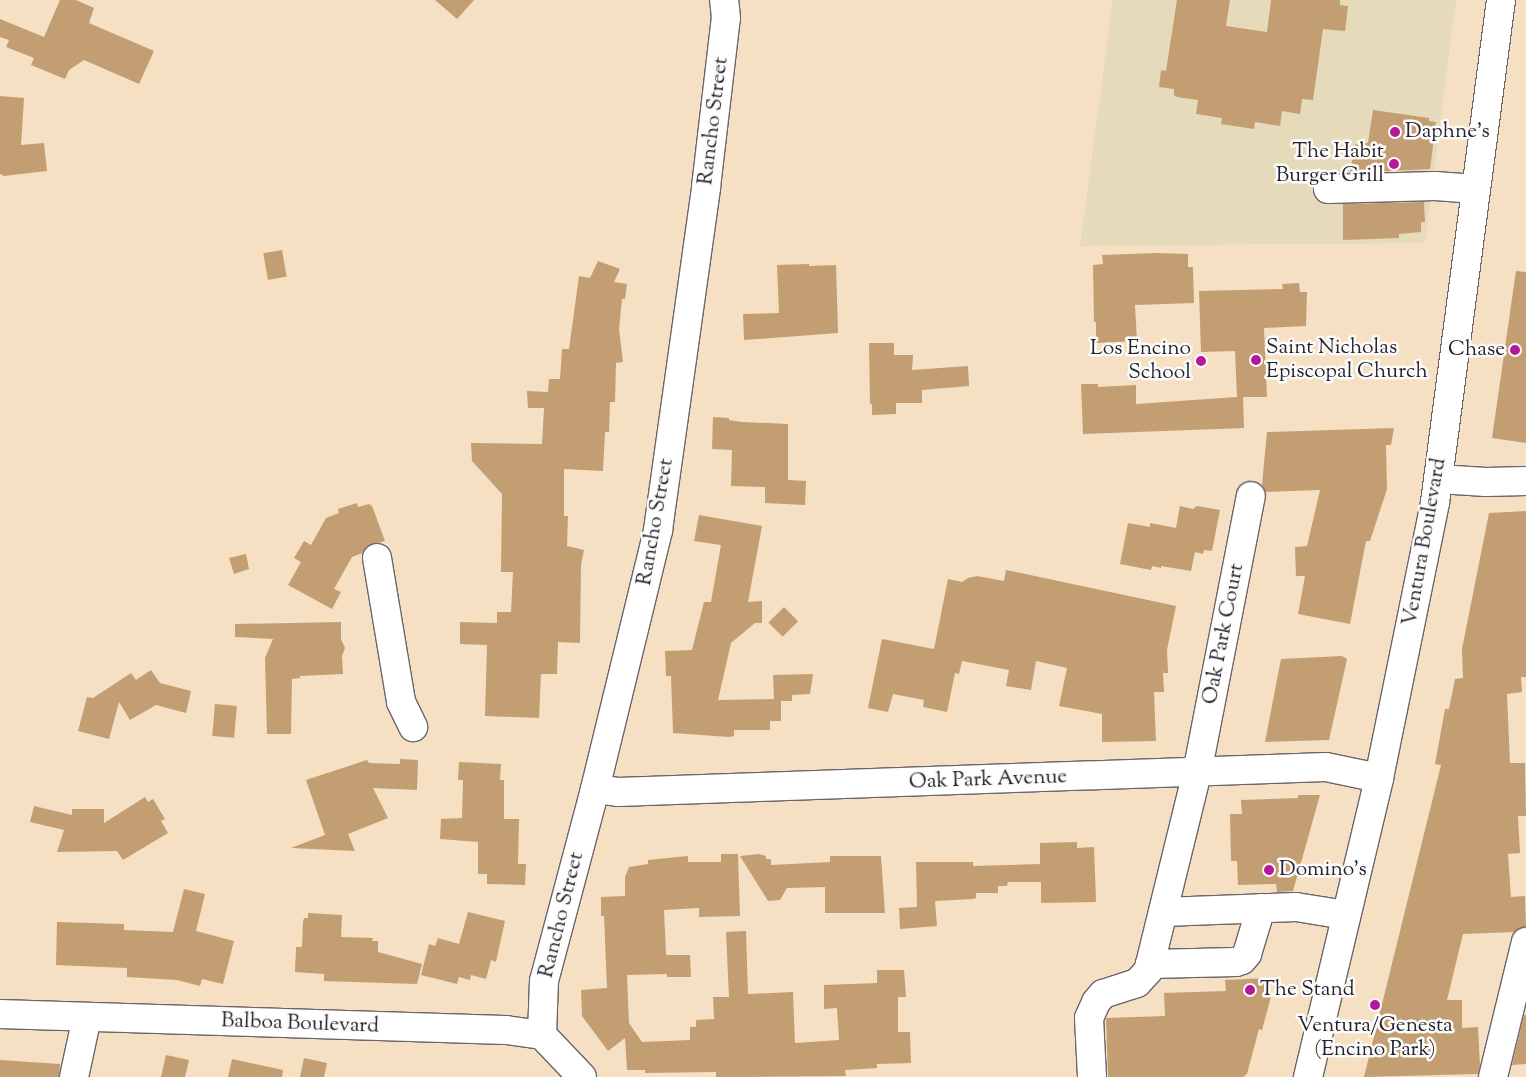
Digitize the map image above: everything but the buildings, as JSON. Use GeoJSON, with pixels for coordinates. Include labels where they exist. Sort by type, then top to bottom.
{"type":"FeatureCollection","features":[{"type":"Feature","properties":{"kind":"street","name":"Rancho Street"},"geometry":{"type":"LineString","coordinates":[[542,1035],[544,980],[595,789],[658,530],[706,187],[726,18],[724,0]]}},
{"type":"Feature","properties":{"kind":"street","name":"Ventura Boulevard"},"geometry":{"type":"LineString","coordinates":[[1308,1077],[1379,778],[1425,553],[1438,479],[1501,0]]}},
{"type":"Feature","properties":{"kind":"street"},"geometry":{"type":"LineString","coordinates":[[1328,189],[1435,186],[1476,189]]}},
{"type":"Feature","properties":{"kind":"street"},"geometry":{"type":"LineString","coordinates":[[1438,479],[1486,482],[1526,481]]}},
{"type":"Feature","properties":{"kind":"street","name":"Oak Park Court"},"geometry":{"type":"LineString","coordinates":[[1150,964],[1197,773],[1252,496]]}},
{"type":"Feature","properties":{"kind":"street"},"geometry":{"type":"LineString","coordinates":[[377,558],[400,702],[413,727]]}},
{"type":"Feature","properties":{"kind":"street","name":"Oak Park Avenue"},"geometry":{"type":"LineString","coordinates":[[595,789],[628,792],[1326,767],[1379,778]]}},
{"type":"Feature","properties":{"kind":"street"},"geometry":{"type":"LineString","coordinates":[[1163,912],[1296,907],[1346,915]]}},
{"type":"Feature","properties":{"kind":"street"},"geometry":{"type":"LineString","coordinates":[[1092,1077],[1090,1018],[1096,1002],[1103,994],[1137,983],[1148,971],[1150,964],[1236,962],[1242,960],[1246,954],[1261,908]]}},
{"type":"Feature","properties":{"kind":"street"},"geometry":{"type":"LineString","coordinates":[[1493,1077],[1526,942]]}},
{"type":"Feature","properties":{"kind":"street","name":"Balboa Boulevard"},"geometry":{"type":"LineString","coordinates":[[0,1014],[506,1030],[542,1035]]}},
{"type":"Feature","properties":{"kind":"street"},"geometry":{"type":"LineString","coordinates":[[74,1077],[88,1017]]}},
{"type":"Feature","properties":{"kind":"street"},"geometry":{"type":"LineString","coordinates":[[542,1035],[582,1077]]}},
{"type":"Feature","properties":{"kind":"shaded area"},"geometry":{"type":"Polygon","coordinates":[[[1113,0],[1456,0],[1425,243],[1080,246],[1113,0]]]}},
{"type":"Feature","properties":{"kind":"place","name":"Daphne's"},"geometry":{"type":"Point","coordinates":[1395,132]}},
{"type":"Feature","properties":{"kind":"place","name":"The Habit Burger Grill"},"geometry":{"type":"Point","coordinates":[1394,164]}},
{"type":"Feature","properties":{"kind":"place","name":"Chase"},"geometry":{"type":"Point","coordinates":[1515,350]}},
{"type":"Feature","properties":{"kind":"place","name":"Saint Nicholas Episcopal Church"},"geometry":{"type":"Point","coordinates":[1256,360]}},
{"type":"Feature","properties":{"kind":"place","name":"Los Encino School"},"geometry":{"type":"Point","coordinates":[1201,361]}},
{"type":"Feature","properties":{"kind":"place","name":"Domino's"},"geometry":{"type":"Point","coordinates":[1269,870]}},
{"type":"Feature","properties":{"kind":"place","name":"The Stand"},"geometry":{"type":"Point","coordinates":[1250,990]}},
{"type":"Feature","properties":{"kind":"place","name":"Ventura/Genesta (Encino Park)"},"geometry":{"type":"Point","coordinates":[1375,1005]}}]}
